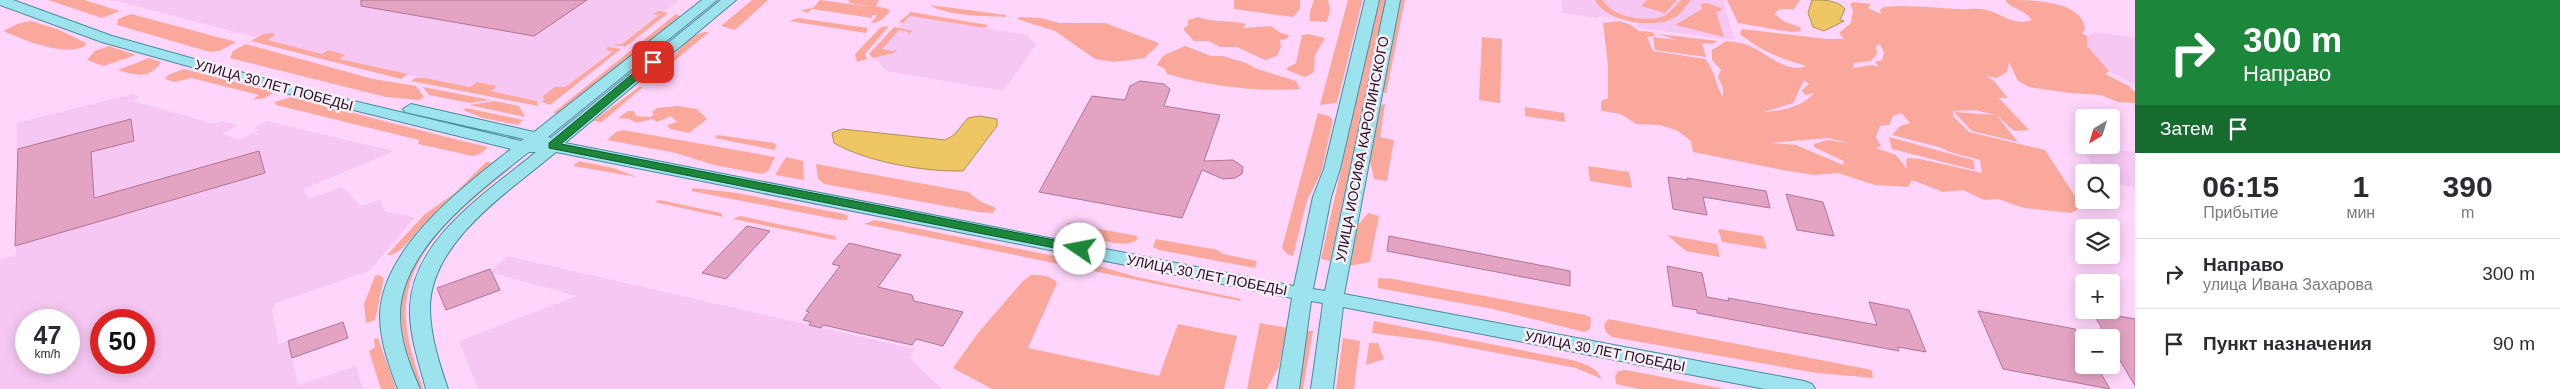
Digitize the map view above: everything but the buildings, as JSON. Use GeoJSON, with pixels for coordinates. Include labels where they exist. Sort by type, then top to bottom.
{"type":"FeatureCollection","features":[{"type":"Feature","properties":{"kind":"main road","name":"УЛИЦА 30 ЛЕТ ПОБЕДЫ"},"geometry":{"type":"LineString","coordinates":[[0,0],[107,39],[182,61],[414,122],[537,143],[1804,389]]}},
{"type":"Feature","properties":{"kind":"main road","name":"УЛИЦА 30 ЛЕТ ПОБЕДЫ"},"geometry":{"type":"LineString","coordinates":[[27,0],[97,25],[209,59],[537,143]]}},
{"type":"Feature","properties":{"kind":"main road"},"geometry":{"type":"LineString","coordinates":[[437,389],[420,332],[420,300],[425,277],[436,254],[501,190],[537,143],[710,0]]}},
{"type":"Feature","properties":{"kind":"main road"},"geometry":{"type":"LineString","coordinates":[[409,389],[397,360],[390,325],[394,290],[405,263],[418,244],[445,214],[729,0]]}},
{"type":"Feature","properties":{"kind":"main road","name":"УЛИЦА ИОСИФА КАРОЛИНСКОГО"},"geometry":{"type":"LineString","coordinates":[[1288,389],[1302,293],[1320,206],[1332,169],[1372,0]]}},
{"type":"Feature","properties":{"kind":"main road","name":"УЛИЦА ИОСИФА КАРОЛИНСКОГО"},"geometry":{"type":"LineString","coordinates":[[1322,389],[1334,299],[1393,0]]}},
{"type":"Feature","properties":{"kind":"shaded area"},"geometry":{"type":"Polygon","coordinates":[[[48,0],[84,0],[120,11],[102,18],[48,0]]]}},
{"type":"Feature","properties":{"kind":"shaded area"},"geometry":{"type":"Polygon","coordinates":[[[112,0],[679,0],[545,102],[379,69],[112,0]]]}},
{"type":"Feature","properties":{"kind":"shaded area"},"geometry":{"type":"Polygon","coordinates":[[[752,0],[768,0],[735,30],[721,26],[752,0]]]}},
{"type":"Feature","properties":{"kind":"shaded area"},"geometry":{"type":"Polygon","coordinates":[[[820,0],[872,7],[849,3],[850,1],[847,0],[879,0],[876,6],[890,11],[884,18],[871,23],[877,15],[872,15],[872,18],[812,9],[807,13],[801,10],[813,8],[820,0]]]}},
{"type":"Feature","properties":{"kind":"shaded area"},"geometry":{"type":"Polygon","coordinates":[[[1234,0],[1300,0],[1300,9],[1293,17],[1234,9],[1234,0]]]}},
{"type":"Feature","properties":{"kind":"shaded area"},"geometry":{"type":"Polygon","coordinates":[[[1314,0],[1328,0],[1330,10],[1327,22],[1310,21],[1310,12],[1314,0]]]}},
{"type":"Feature","properties":{"kind":"shaded area"},"geometry":{"type":"Polygon","coordinates":[[[1348,0],[1362,0],[1362,2],[1338,99],[1336,103],[1320,105],[1348,0]]]}},
{"type":"Feature","properties":{"kind":"shaded area"},"geometry":{"type":"Polygon","coordinates":[[[1379,0],[1386,0],[1330,261],[1321,259],[1379,0]]]}},
{"type":"Feature","properties":{"kind":"shaded area"},"geometry":{"type":"Polygon","coordinates":[[[1401,0],[1405,0],[1386,94],[1382,90],[1401,0]]]}},
{"type":"Feature","properties":{"kind":"shaded area"},"geometry":{"type":"Polygon","coordinates":[[[1562,0],[1723,0],[1735,40],[1639,28],[1637,22],[1562,13],[1562,0]]]}},
{"type":"Feature","properties":{"kind":"shaded area"},"geometry":{"type":"Polygon","coordinates":[[[1595,0],[1603,0],[1614,11],[1630,17],[1649,19],[1664,16],[1681,0],[1691,0],[1675,18],[1663,22],[1641,23],[1618,18],[1608,13],[1595,0]]]}},
{"type":"Feature","properties":{"kind":"shaded area"},"geometry":{"type":"Polygon","coordinates":[[[1647,0],[1677,0],[1665,13],[1641,6],[1647,0]]]}},
{"type":"Feature","properties":{"kind":"shaded area"},"geometry":{"type":"Polygon","coordinates":[[[1727,0],[1800,0],[1794,9],[1780,9],[1774,14],[1785,22],[1800,27],[1801,31],[1791,32],[1738,23],[1727,0]]]}},
{"type":"Feature","properties":{"kind":"shaded area"},"geometry":{"type":"Polygon","coordinates":[[[1812,0],[1830,1],[1839,4],[1845,9],[1840,20],[1844,21],[1824,31],[1813,27],[1808,13],[1812,0]]]}},
{"type":"Feature","properties":{"kind":"shaded area"},"geometry":{"type":"Polygon","coordinates":[[[2005,0],[2028,0],[2054,4],[2075,12],[2082,19],[2085,29],[2082,33],[2087,36],[2087,46],[2109,71],[2105,74],[2129,86],[2135,92],[2135,103],[2118,102],[2101,95],[2029,87],[2018,81],[2009,62],[2007,72],[1997,78],[1986,76],[1994,81],[2008,98],[1999,98],[2029,130],[2014,131],[1996,115],[2018,142],[1972,131],[1954,112],[1995,115],[1975,110],[1953,111],[1953,116],[1969,132],[2045,150],[2075,196],[2075,209],[2078,209],[2071,213],[2024,208],[1998,199],[1984,200],[1963,190],[1943,192],[1912,180],[1908,187],[1875,185],[1838,173],[1814,175],[1693,152],[1691,141],[1678,131],[1660,125],[1636,124],[1621,114],[1601,111],[1601,101],[1608,98],[1608,65],[1603,23],[1619,21],[1631,25],[1639,31],[1652,32],[1656,36],[1647,37],[1653,51],[1705,59],[1711,67],[1723,97],[1723,88],[1718,77],[1721,70],[1712,60],[1712,50],[1726,41],[1750,46],[1784,65],[1799,68],[1806,66],[1763,50],[1740,34],[1742,29],[1827,39],[1844,39],[1839,33],[1851,23],[1853,10],[1850,4],[1853,2],[1871,4],[1868,8],[1881,14],[1880,10],[1884,7],[1911,6],[1981,9],[2018,22],[2032,20],[2025,13],[2005,0]],[[1880,44],[1876,46],[1877,54],[1871,61],[1854,63],[1853,68],[1872,65],[1879,67],[1875,62],[1882,60],[1884,53],[1880,44]],[[1804,80],[1793,103],[1764,112],[1777,111],[1798,105],[1809,98],[1814,93],[1805,95],[1802,90],[1809,84],[1804,80]],[[1901,113],[1893,116],[1889,125],[1880,126],[1876,137],[1881,146],[1876,148],[1896,155],[1907,169],[1906,161],[1908,158],[1982,173],[1980,160],[1892,135],[1900,126],[1910,123],[1901,113]],[[1828,138],[1770,143],[1796,145],[1843,165],[1844,161],[1814,147],[1814,144],[1827,140],[1850,143],[1828,138]]]}},
{"type":"Feature","properties":{"kind":"shaded area"},"geometry":{"type":"Polygon","coordinates":[[[1707,3],[1721,8],[1721,11],[1716,12],[1724,37],[1675,25],[1702,9],[1701,4],[1707,3]]]}},
{"type":"Feature","properties":{"kind":"shaded area"},"geometry":{"type":"Polygon","coordinates":[[[930,5],[1006,15],[1006,17],[956,13],[937,9],[930,5]]]}},
{"type":"Feature","properties":{"kind":"shaded area"},"geometry":{"type":"Polygon","coordinates":[[[660,11],[668,13],[625,47],[612,44],[622,44],[659,15],[652,14],[660,11]]]}},
{"type":"Feature","properties":{"kind":"shaded area"},"geometry":{"type":"Polygon","coordinates":[[[911,12],[988,25],[985,28],[910,16],[903,23],[899,22],[911,12]]]}},
{"type":"Feature","properties":{"kind":"shaded area"},"geometry":{"type":"Polygon","coordinates":[[[131,14],[236,42],[219,51],[210,52],[117,25],[118,19],[131,14]]]}},
{"type":"Feature","properties":{"kind":"shaded area"},"geometry":{"type":"Polygon","coordinates":[[[676,14],[680,16],[680,19],[557,113],[553,113],[676,14]]]}},
{"type":"Feature","properties":{"kind":"shaded area"},"geometry":{"type":"Polygon","coordinates":[[[910,16],[1027,35],[1036,45],[1003,91],[886,71],[874,55],[910,16]]]}},
{"type":"Feature","properties":{"kind":"shaded area"},"geometry":{"type":"Polygon","coordinates":[[[1020,17],[1041,18],[1059,23],[1105,23],[1159,43],[1145,58],[1114,62],[1095,59],[1055,31],[1017,19],[1020,17]]]}},
{"type":"Feature","properties":{"kind":"shaded area"},"geometry":{"type":"Polygon","coordinates":[[[1198,17],[1246,24],[1243,28],[1271,26],[1281,33],[1289,35],[1287,39],[1280,40],[1281,47],[1277,56],[1265,60],[1237,47],[1220,47],[1208,41],[1194,41],[1183,29],[1188,25],[1188,20],[1198,17]]]}},
{"type":"Feature","properties":{"kind":"shaded area"},"geometry":{"type":"Polygon","coordinates":[[[798,18],[867,28],[867,32],[789,21],[798,18]]]}},
{"type":"Feature","properties":{"kind":"shaded area"},"geometry":{"type":"Polygon","coordinates":[[[31,21],[57,29],[86,43],[85,46],[66,50],[44,46],[3,31],[20,23],[31,21]]]}},
{"type":"Feature","properties":{"kind":"shaded area"},"geometry":{"type":"Polygon","coordinates":[[[889,26],[865,54],[867,59],[857,62],[855,54],[881,27],[889,26]]]}},
{"type":"Feature","properties":{"kind":"shaded area"},"geometry":{"type":"Polygon","coordinates":[[[894,27],[913,31],[908,35],[909,32],[899,30],[882,49],[893,51],[898,49],[893,53],[873,58],[869,54],[894,27]]]}},
{"type":"Feature","properties":{"kind":"shaded area"},"geometry":{"type":"Polygon","coordinates":[[[709,32],[673,62],[670,62],[689,40],[709,32]]]}},
{"type":"Feature","properties":{"kind":"shaded area"},"geometry":{"type":"Polygon","coordinates":[[[2095,32],[2135,38],[2135,85],[2109,71],[2087,46],[2087,36],[2095,32]]]}},
{"type":"Feature","properties":{"kind":"shaded area"},"geometry":{"type":"Polygon","coordinates":[[[273,33],[275,35],[268,40],[322,54],[329,50],[345,55],[339,59],[408,74],[401,79],[251,41],[264,34],[273,33]]]}},
{"type":"Feature","properties":{"kind":"shaded area"},"geometry":{"type":"Polygon","coordinates":[[[1308,34],[1325,38],[1315,55],[1314,72],[1305,77],[1287,70],[1287,68],[1296,63],[1302,35],[1308,34]]]}},
{"type":"Feature","properties":{"kind":"shaded area"},"geometry":{"type":"Polygon","coordinates":[[[1658,34],[1718,41],[1711,44],[1702,43],[1706,57],[1655,50],[1653,37],[1677,40],[1658,34]]]}},
{"type":"Feature","properties":{"kind":"shaded area"},"geometry":{"type":"Polygon","coordinates":[[[1482,37],[1502,39],[1500,103],[1479,100],[1482,37]]]}},
{"type":"Feature","properties":{"kind":"shaded area"},"geometry":{"type":"Polygon","coordinates":[[[246,44],[373,79],[416,86],[424,97],[419,100],[386,97],[230,58],[233,51],[246,44]]]}},
{"type":"Feature","properties":{"kind":"shaded area"},"geometry":{"type":"Polygon","coordinates":[[[109,46],[136,55],[103,66],[87,60],[95,51],[109,46]]]}},
{"type":"Feature","properties":{"kind":"shaded area"},"geometry":{"type":"Polygon","coordinates":[[[1185,46],[1211,56],[1223,56],[1246,63],[1257,69],[1296,81],[1300,89],[1267,90],[1216,85],[1167,74],[1165,69],[1157,65],[1164,55],[1185,46]]]}},
{"type":"Feature","properties":{"kind":"shaded area"},"geometry":{"type":"Polygon","coordinates":[[[608,47],[621,49],[550,105],[542,102],[545,99],[542,97],[555,87],[565,87],[612,52],[606,49],[608,47]]]}},
{"type":"Feature","properties":{"kind":"shaded area"},"geometry":{"type":"Polygon","coordinates":[[[149,58],[161,62],[157,68],[147,74],[141,75],[118,70],[149,58]]]}},
{"type":"Feature","properties":{"kind":"shaded area"},"geometry":{"type":"Polygon","coordinates":[[[184,69],[271,91],[272,94],[264,98],[252,100],[259,95],[191,78],[175,82],[165,79],[168,75],[184,69]]]}},
{"type":"Feature","properties":{"kind":"shaded area"},"geometry":{"type":"Polygon","coordinates":[[[415,78],[425,78],[470,87],[477,82],[497,86],[491,91],[537,101],[538,106],[411,81],[415,78]]]}},
{"type":"Feature","properties":{"kind":"shaded area"},"geometry":{"type":"Polygon","coordinates":[[[423,87],[490,100],[470,103],[429,95],[423,87]]]}},
{"type":"Feature","properties":{"kind":"shaded area"},"geometry":{"type":"Polygon","coordinates":[[[639,87],[643,87],[602,122],[593,121],[639,87]]]}},
{"type":"Feature","properties":{"kind":"shaded area"},"geometry":{"type":"Polygon","coordinates":[[[133,94],[140,97],[133,101],[215,124],[222,121],[238,125],[222,134],[240,140],[259,130],[254,128],[266,121],[394,151],[304,189],[309,199],[342,187],[361,206],[380,200],[385,212],[415,217],[369,271],[276,303],[272,311],[279,344],[288,341],[298,385],[356,366],[363,389],[0,389],[0,260],[16,255],[17,123],[133,94]]]}},
{"type":"Feature","properties":{"kind":"shaded area"},"geometry":{"type":"Polygon","coordinates":[[[291,97],[488,147],[480,154],[473,156],[418,144],[419,140],[276,105],[275,102],[291,97]]]}},
{"type":"Feature","properties":{"kind":"shaded area"},"geometry":{"type":"Polygon","coordinates":[[[495,101],[519,106],[525,117],[469,105],[495,101]]]}},
{"type":"Feature","properties":{"kind":"shaded area"},"geometry":{"type":"Polygon","coordinates":[[[1385,104],[1380,137],[1394,140],[1387,181],[1374,179],[1370,161],[1381,105],[1385,104]]]}},
{"type":"Feature","properties":{"kind":"shaded area"},"geometry":{"type":"Polygon","coordinates":[[[678,106],[697,109],[707,119],[689,133],[670,129],[667,125],[677,122],[671,116],[657,122],[652,119],[636,123],[630,119],[618,118],[628,111],[634,111],[636,116],[650,117],[654,115],[652,112],[657,108],[678,106]]]}},
{"type":"Feature","properties":{"kind":"shaded area"},"geometry":{"type":"Polygon","coordinates":[[[1525,107],[1564,113],[1565,122],[1525,116],[1525,107]]]}},
{"type":"Feature","properties":{"kind":"shaded area"},"geometry":{"type":"Polygon","coordinates":[[[466,108],[523,120],[518,125],[483,118],[463,110],[466,108]]]}},
{"type":"Feature","properties":{"kind":"shaded area"},"geometry":{"type":"Polygon","coordinates":[[[1318,113],[1329,116],[1333,120],[1321,173],[1307,200],[1293,256],[1287,254],[1282,248],[1318,113]]]}},
{"type":"Feature","properties":{"kind":"shaded area"},"geometry":{"type":"Polygon","coordinates":[[[979,116],[997,119],[997,126],[963,171],[914,168],[863,156],[834,143],[832,133],[842,129],[945,140],[954,135],[968,118],[979,116]]]}},
{"type":"Feature","properties":{"kind":"shaded area"},"geometry":{"type":"Polygon","coordinates":[[[623,130],[775,157],[768,171],[762,174],[714,165],[676,153],[607,140],[616,132],[623,130]]]}},
{"type":"Feature","properties":{"kind":"shaded area"},"geometry":{"type":"Polygon","coordinates":[[[717,135],[774,143],[776,145],[775,150],[715,138],[717,135]]]}},
{"type":"Feature","properties":{"kind":"shaded area"},"geometry":{"type":"Polygon","coordinates":[[[1889,137],[1973,160],[1975,170],[1892,149],[1889,137]]]}},
{"type":"Feature","properties":{"kind":"shaded area"},"geometry":{"type":"Polygon","coordinates":[[[2120,150],[2135,152],[2135,190],[2132,187],[2120,185],[2120,164],[2092,164],[2085,154],[2120,154],[2120,150]]]}},
{"type":"Feature","properties":{"kind":"shaded area"},"geometry":{"type":"Polygon","coordinates":[[[786,157],[803,161],[804,180],[775,175],[786,157]]]}},
{"type":"Feature","properties":{"kind":"shaded area"},"geometry":{"type":"Polygon","coordinates":[[[579,161],[613,168],[637,177],[573,166],[579,161]]]}},
{"type":"Feature","properties":{"kind":"shaded area"},"geometry":{"type":"Polygon","coordinates":[[[486,162],[494,163],[449,200],[399,251],[387,255],[425,214],[455,193],[486,162]]]}},
{"type":"Feature","properties":{"kind":"shaded area"},"geometry":{"type":"Polygon","coordinates":[[[816,164],[968,192],[981,202],[996,208],[993,213],[978,212],[824,184],[818,179],[816,164]]]}},
{"type":"Feature","properties":{"kind":"shaded area"},"geometry":{"type":"Polygon","coordinates":[[[1588,166],[1629,172],[1632,188],[1590,181],[1588,166]]]}},
{"type":"Feature","properties":{"kind":"shaded area"},"geometry":{"type":"Polygon","coordinates":[[[508,167],[512,167],[474,198],[439,233],[424,253],[413,274],[407,297],[406,322],[410,348],[423,389],[421,389],[408,356],[401,320],[402,297],[407,276],[417,257],[443,223],[508,167]]]}},
{"type":"Feature","properties":{"kind":"shaded area"},"geometry":{"type":"Polygon","coordinates":[[[693,188],[737,193],[848,216],[847,220],[840,220],[691,191],[693,188]]]}},
{"type":"Feature","properties":{"kind":"shaded area"},"geometry":{"type":"Polygon","coordinates":[[[660,200],[721,213],[723,217],[654,202],[660,200]]]}},
{"type":"Feature","properties":{"kind":"shaded area"},"geometry":{"type":"Polygon","coordinates":[[[1368,213],[1379,216],[1370,262],[1349,266],[1358,225],[1368,213]]]}},
{"type":"Feature","properties":{"kind":"shaded area"},"geometry":{"type":"Polygon","coordinates":[[[740,216],[835,236],[836,240],[733,219],[740,216]]]}},
{"type":"Feature","properties":{"kind":"shaded area"},"geometry":{"type":"Polygon","coordinates":[[[875,220],[1084,262],[1137,277],[1241,299],[1240,301],[864,224],[875,220]]]}},
{"type":"Feature","properties":{"kind":"shaded area"},"geometry":{"type":"Polygon","coordinates":[[[1068,223],[1137,236],[1137,240],[1122,244],[1112,243],[1067,228],[1068,223]]]}},
{"type":"Feature","properties":{"kind":"shaded area"},"geometry":{"type":"Polygon","coordinates":[[[1718,229],[1763,236],[1767,249],[1722,242],[1718,229]]]}},
{"type":"Feature","properties":{"kind":"shaded area"},"geometry":{"type":"Polygon","coordinates":[[[1667,235],[1717,244],[1720,257],[1686,251],[1667,235]]]}},
{"type":"Feature","properties":{"kind":"shaded area"},"geometry":{"type":"Polygon","coordinates":[[[1156,239],[1218,250],[1223,254],[1257,261],[1255,268],[1159,250],[1153,247],[1156,239]]]}},
{"type":"Feature","properties":{"kind":"shaded area"},"geometry":{"type":"Polygon","coordinates":[[[507,256],[915,349],[910,358],[942,389],[478,389],[459,341],[577,296],[492,273],[491,271],[507,256]]]}},
{"type":"Feature","properties":{"kind":"shaded area"},"geometry":{"type":"Polygon","coordinates":[[[379,275],[384,278],[375,320],[366,323],[364,304],[375,276],[379,275]]]}},
{"type":"Feature","properties":{"kind":"shaded area"},"geometry":{"type":"Polygon","coordinates":[[[1031,275],[1049,277],[1057,283],[1028,348],[1159,376],[1178,324],[1237,336],[1224,389],[992,389],[953,368],[978,333],[1023,281],[1031,275]]]}},
{"type":"Feature","properties":{"kind":"shaded area"},"geometry":{"type":"Polygon","coordinates":[[[1378,278],[1393,279],[1586,315],[1591,318],[1590,329],[1584,332],[1493,309],[1378,288],[1378,278]]]}},
{"type":"Feature","properties":{"kind":"shaded area"},"geometry":{"type":"Polygon","coordinates":[[[1608,319],[1872,370],[1873,378],[1817,373],[1612,337],[1606,332],[1604,325],[1608,319]]]}},
{"type":"Feature","properties":{"kind":"shaded area"},"geometry":{"type":"Polygon","coordinates":[[[1374,321],[1576,361],[1591,367],[1602,379],[1576,368],[1434,341],[1372,333],[1374,321]]]}},
{"type":"Feature","properties":{"kind":"shaded area"},"geometry":{"type":"Polygon","coordinates":[[[1260,323],[1287,328],[1279,366],[1267,389],[1247,389],[1260,323]]]}},
{"type":"Feature","properties":{"kind":"shaded area"},"geometry":{"type":"Polygon","coordinates":[[[1304,331],[1313,331],[1303,389],[1296,389],[1304,331]]]}},
{"type":"Feature","properties":{"kind":"shaded area"},"geometry":{"type":"Polygon","coordinates":[[[378,338],[396,389],[381,389],[369,351],[375,347],[374,339],[378,338]]]}},
{"type":"Feature","properties":{"kind":"shaded area"},"geometry":{"type":"Polygon","coordinates":[[[1343,338],[1360,341],[1354,389],[1336,389],[1343,338]]]}},
{"type":"Feature","properties":{"kind":"shaded area"},"geometry":{"type":"Polygon","coordinates":[[[1369,343],[1378,343],[1384,359],[1366,365],[1369,343]]]}},
{"type":"Feature","properties":{"kind":"shaded area"},"geometry":{"type":"Polygon","coordinates":[[[1626,370],[1725,389],[1639,389],[1616,384],[1615,376],[1618,371],[1626,370]]]}},
{"type":"Feature","properties":{"kind":"route"},"geometry":{"type":"LineString","coordinates":[[653,62],[552,146],[1080,249]]}}]}
